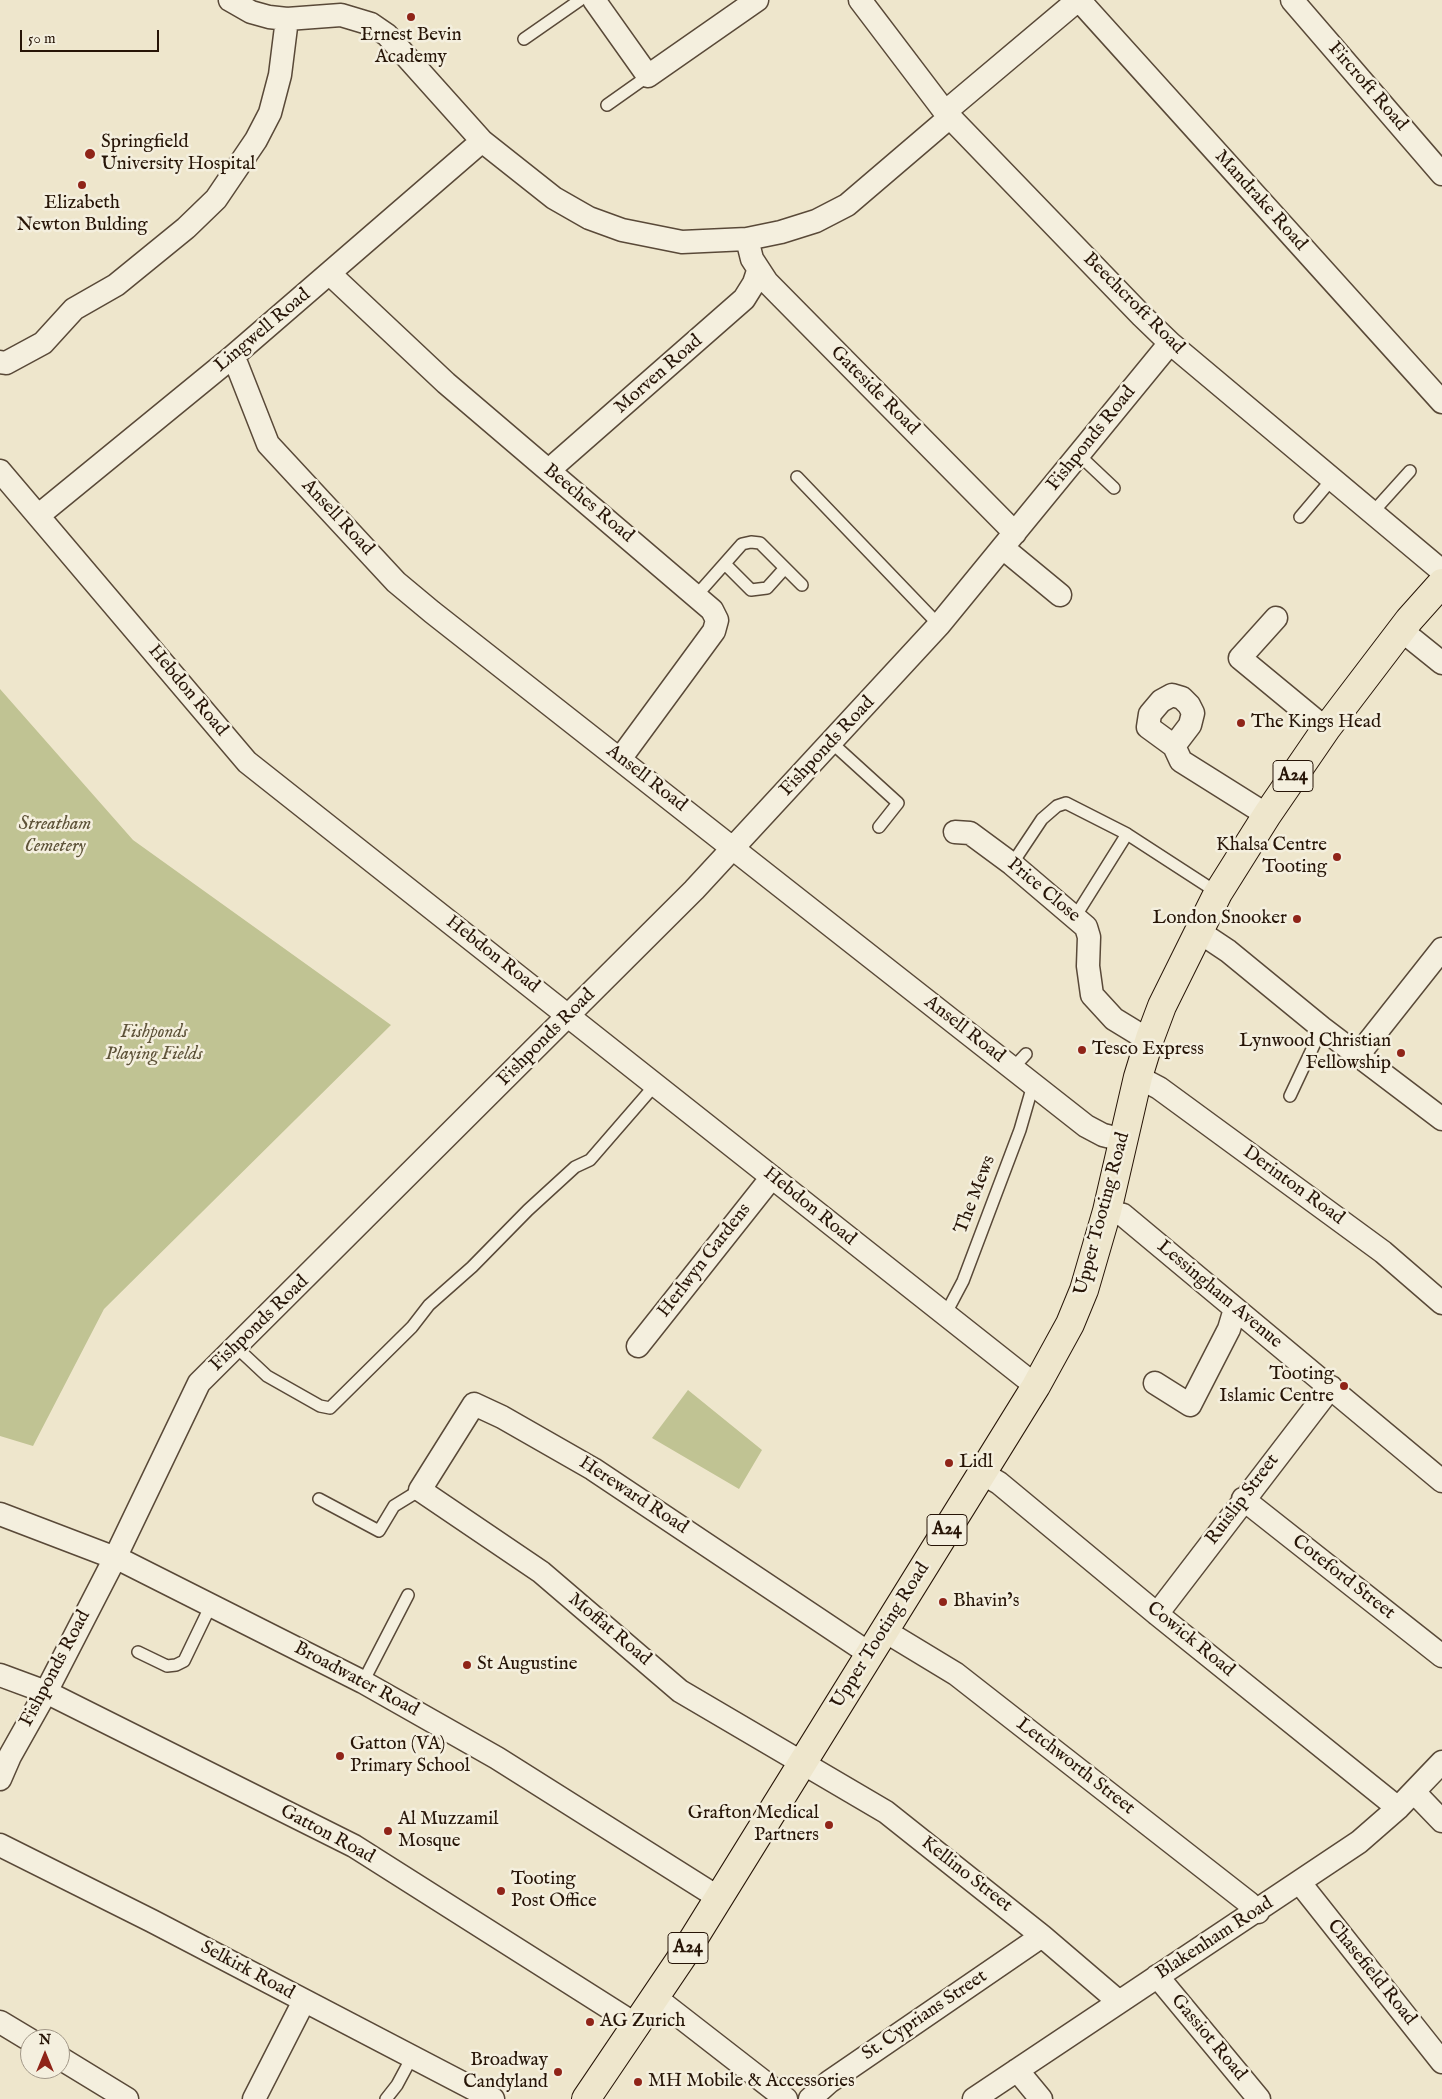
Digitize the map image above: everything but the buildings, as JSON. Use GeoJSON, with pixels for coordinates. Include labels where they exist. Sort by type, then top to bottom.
{"type":"FeatureCollection","features":[{"type":"Feature","properties":{"kind":"highway","name":"Upper Tooting Road"},"geometry":{"type":"LineString","coordinates":[[656,1998],[1036,1386],[1079,1304],[1107,1211],[1138,1077],[1150,1038],[1162,1006],[1218,893],[1267,815],[1326,729],[1401,630],[1442,583]]}},
{"type":"Feature","properties":{"kind":"highway","name":"A24"},"geometry":{"type":"LineString","coordinates":[[586,2099],[656,1998]]}},
{"type":"Feature","properties":{"kind":"street"},"geometry":{"type":"LineString","coordinates":[[230,0],[252,12],[269,17],[287,18],[329,15],[352,17],[371,24],[388,35],[482,141],[554,198],[589,218],[622,230],[682,242],[747,239],[781,232],[816,221],[846,205],[1078,0]]}},
{"type":"Feature","properties":{"kind":"street"},"geometry":{"type":"LineString","coordinates":[[594,0],[648,76],[758,0]]}},
{"type":"Feature","properties":{"kind":"street","name":"Beechcroft Road"},"geometry":{"type":"LineString","coordinates":[[860,0],[948,115],[1170,344],[1333,478],[1442,571]]}},
{"type":"Feature","properties":{"kind":"street","name":"Mandrake Road"},"geometry":{"type":"LineString","coordinates":[[1078,0],[1442,402]]}},
{"type":"Feature","properties":{"kind":"street","name":"Fircroft Road"},"geometry":{"type":"LineString","coordinates":[[1292,0],[1442,174]]}},
{"type":"Feature","properties":{"kind":"street"},"geometry":{"type":"LineString","coordinates":[[0,362],[6,363],[43,343],[74,309],[116,285],[186,228],[216,200],[252,148],[270,113],[280,75],[287,18]]}},
{"type":"Feature","properties":{"kind":"street","name":"Lingwell Road"},"geometry":{"type":"LineString","coordinates":[[39,515],[231,358],[482,141]]}},
{"type":"Feature","properties":{"kind":"street","name":"Gateside Road"},"geometry":{"type":"LineString","coordinates":[[747,239],[758,271],[1060,595]]}},
{"type":"Feature","properties":{"kind":"street","name":"Morven Road"},"geometry":{"type":"LineString","coordinates":[[550,471],[744,300],[752,288],[758,271]]}},
{"type":"Feature","properties":{"kind":"street","name":"Beeches Road"},"geometry":{"type":"LineString","coordinates":[[330,274],[446,384],[712,610],[717,625],[620,759]]}},
{"type":"Feature","properties":{"kind":"street","name":"Fishponds Road"},"geometry":{"type":"LineString","coordinates":[[0,1780],[10,1756],[46,1692],[114,1558],[199,1383],[569,1017],[694,890],[939,625],[1170,344]]}},
{"type":"Feature","properties":{"kind":"street","name":"Ansell Road"},"geometry":{"type":"LineString","coordinates":[[231,358],[237,365],[268,444],[396,582],[733,848],[1019,1061],[1033,1085],[1092,1130],[1123,1140]]}},
{"type":"Feature","properties":{"kind":"street","name":"Hebdon Road"},"geometry":{"type":"LineString","coordinates":[[0,471],[247,762],[1036,1386]]}},
{"type":"Feature","properties":{"kind":"street"},"geometry":{"type":"LineString","coordinates":[[1276,618],[1240,658],[1326,729]]}},
{"type":"Feature","properties":{"kind":"street"},"geometry":{"type":"LineString","coordinates":[[1401,630],[1442,663]]}},
{"type":"Feature","properties":{"kind":"street"},"geometry":{"type":"LineString","coordinates":[[1174,746],[1181,761],[1267,815]]}},
{"type":"Feature","properties":{"kind":"street","name":"Price Close"},"geometry":{"type":"LineString","coordinates":[[955,832],[970,833],[1012,864],[1086,927],[1090,937],[1088,966],[1092,995],[1114,1018],[1136,1033],[1150,1038]]}},
{"type":"Feature","properties":{"kind":"street"},"geometry":{"type":"LineString","coordinates":[[1198,930],[1228,951],[1322,1028],[1359,1054],[1442,1119]]}},
{"type":"Feature","properties":{"kind":"street"},"geometry":{"type":"LineString","coordinates":[[1359,1054],[1442,949]]}},
{"type":"Feature","properties":{"kind":"street","name":"Derinton Road"},"geometry":{"type":"LineString","coordinates":[[1138,1077],[1159,1088],[1383,1252],[1442,1302]]}},
{"type":"Feature","properties":{"kind":"street","name":"Herlwyn Gardens"},"geometry":{"type":"LineString","coordinates":[[638,1346],[772,1177]]}},
{"type":"Feature","properties":{"kind":"street","name":"Lessingham Avenue"},"geometry":{"type":"LineString","coordinates":[[1107,1211],[1124,1215],[1442,1481]]}},
{"type":"Feature","properties":{"kind":"street"},"geometry":{"type":"LineString","coordinates":[[1155,1383],[1190,1405],[1229,1329],[1235,1309]]}},
{"type":"Feature","properties":{"kind":"street","name":"Ruislip Street"},"geometry":{"type":"LineString","coordinates":[[1157,1614],[1331,1387]]}},
{"type":"Feature","properties":{"kind":"street","name":"Hereward Road"},"geometry":{"type":"LineString","coordinates":[[420,1490],[474,1404],[502,1417],[593,1469],[870,1654]]}},
{"type":"Feature","properties":{"kind":"street","name":"Cowick Road"},"geometry":{"type":"LineString","coordinates":[[982,1473],[1020,1501],[1398,1808]]}},
{"type":"Feature","properties":{"kind":"street","name":"Moffat Road"},"geometry":{"type":"LineString","coordinates":[[420,1490],[541,1572],[680,1691],[803,1762]]}},
{"type":"Feature","properties":{"kind":"street","name":"Coteford Street"},"geometry":{"type":"LineString","coordinates":[[1244,1499],[1442,1656]]}},
{"type":"Feature","properties":{"kind":"street","name":"Broadwater Road"},"geometry":{"type":"LineString","coordinates":[[0,1514],[114,1558],[363,1682],[496,1758],[719,1898]]}},
{"type":"Feature","properties":{"kind":"street","name":"Letchworth Street"},"geometry":{"type":"LineString","coordinates":[[885,1631],[956,1674],[1258,1912]]}},
{"type":"Feature","properties":{"kind":"street","name":"Gatton Road"},"geometry":{"type":"LineString","coordinates":[[0,1675],[46,1692],[354,1846],[638,2026]]}},
{"type":"Feature","properties":{"kind":"street","name":"Kellino Street"},"geometry":{"type":"LineString","coordinates":[[803,1762],[886,1812],[1042,1936],[1118,2001]]}},
{"type":"Feature","properties":{"kind":"street","name":"Blakenham Road"},"geometry":{"type":"LineString","coordinates":[[974,2099],[1118,2001],[1258,1912],[1359,1842],[1398,1808],[1442,1762]]}},
{"type":"Feature","properties":{"kind":"street"},"geometry":{"type":"LineString","coordinates":[[1414,1792],[1442,1821]]}},
{"type":"Feature","properties":{"kind":"street","name":"Selkirk Road"},"geometry":{"type":"LineString","coordinates":[[0,1845],[493,2099]]}},
{"type":"Feature","properties":{"kind":"street","name":"Chasefield Road"},"geometry":{"type":"LineString","coordinates":[[1300,1883],[1442,2062]]}},
{"type":"Feature","properties":{"kind":"street","name":"St. Cyprians Street"},"geometry":{"type":"LineString","coordinates":[[810,2099],[829,2082],[1042,1936]]}},
{"type":"Feature","properties":{"kind":"street","name":"Gassiot Road"},"geometry":{"type":"LineString","coordinates":[[1157,1976],[1259,2099]]}},
{"type":"Feature","properties":{"kind":"street"},"geometry":{"type":"LineString","coordinates":[[656,1998],[786,2099]]}},
{"type":"Feature","properties":{"kind":"street"},"geometry":{"type":"LineString","coordinates":[[254,2099],[304,2001]]}},
{"type":"Feature","properties":{"kind":"street"},"geometry":{"type":"LineString","coordinates":[[0,2022],[20,2034]]}},
{"type":"Feature","properties":{"kind":"street"},"geometry":{"type":"LineString","coordinates":[[70,2064],[127,2099]]}},
{"type":"Feature","properties":{"kind":"street"},"geometry":{"type":"LineString","coordinates":[[1017,2070],[1041,2099]]}},
{"type":"Feature","properties":{"kind":"lane"},"geometry":{"type":"LineString","coordinates":[[524,38],[580,0]]}},
{"type":"Feature","properties":{"kind":"lane"},"geometry":{"type":"LineString","coordinates":[[607,105],[648,76]]}},
{"type":"Feature","properties":{"kind":"lane"},"geometry":{"type":"LineString","coordinates":[[1079,456],[1114,488]]}},
{"type":"Feature","properties":{"kind":"lane"},"geometry":{"type":"LineString","coordinates":[[1373,512],[1410,472]]}},
{"type":"Feature","properties":{"kind":"lane"},"geometry":{"type":"LineString","coordinates":[[796,477],[939,625]]}},
{"type":"Feature","properties":{"kind":"lane"},"geometry":{"type":"LineString","coordinates":[[1300,517],[1333,478]]}},
{"type":"Feature","properties":{"kind":"lane"},"geometry":{"type":"LineString","coordinates":[[696,596],[742,544],[751,542],[760,544],[802,585]]}},
{"type":"Feature","properties":{"kind":"lane"},"geometry":{"type":"LineString","coordinates":[[725,564],[751,590],[767,588],[785,568]]}},
{"type":"Feature","properties":{"kind":"lane"},"geometry":{"type":"LineString","coordinates":[[832,742],[898,803],[879,827]]}},
{"type":"Feature","properties":{"kind":"lane"},"geometry":{"type":"LineString","coordinates":[[1012,864],[1042,819],[1057,806],[1066,804],[1075,806],[1127,834],[1218,893]]}},
{"type":"Feature","properties":{"kind":"lane"},"geometry":{"type":"LineString","coordinates":[[1075,917],[1127,834]]}},
{"type":"Feature","properties":{"kind":"lane"},"geometry":{"type":"LineString","coordinates":[[1290,1096],[1322,1028]]}},
{"type":"Feature","properties":{"kind":"lane"},"geometry":{"type":"LineString","coordinates":[[236,1346],[267,1376],[320,1406],[330,1408],[412,1327],[429,1305],[472,1267],[528,1210],[575,1168],[590,1160],[655,1085]]}},
{"type":"Feature","properties":{"kind":"lane","name":"The Mews"},"geometry":{"type":"LineString","coordinates":[[945,1315],[962,1281],[1020,1130],[1033,1085]]}},
{"type":"Feature","properties":{"kind":"lane"},"geometry":{"type":"LineString","coordinates":[[319,1499],[379,1531],[394,1506],[420,1490]]}},
{"type":"Feature","properties":{"kind":"lane"},"geometry":{"type":"LineString","coordinates":[[363,1682],[408,1595]]}},
{"type":"Feature","properties":{"kind":"lane"},"geometry":{"type":"LineString","coordinates":[[138,1652],[167,1666],[176,1665],[184,1661],[211,1605]]}},
{"type":"Feature","properties":{"kind":"lane"},"geometry":{"type":"LineString","coordinates":[[386,2099],[397,2085],[412,2057]]}},
{"type":"Feature","properties":{"kind":"green space","name":"Fishponds Playing Fields"},"geometry":{"type":"Polygon","coordinates":[[[0,689],[133,840],[391,1025],[104,1309],[33,1446],[0,1436],[0,689]]]}},
{"type":"Feature","properties":{"kind":"green space"},"geometry":{"type":"Polygon","coordinates":[[[688,1390],[762,1450],[739,1489],[652,1438],[688,1390]]]}},
{"type":"Feature","properties":{"kind":"place","name":"Ernest Bevin Academy"},"geometry":{"type":"Point","coordinates":[411,17]}},
{"type":"Feature","properties":{"kind":"place","name":"Springfield University Hospital"},"geometry":{"type":"Point","coordinates":[90,154]}},
{"type":"Feature","properties":{"kind":"place","name":"Elizabeth Newton Bulding"},"geometry":{"type":"Point","coordinates":[82,185]}},
{"type":"Feature","properties":{"kind":"place","name":"The Kings Head"},"geometry":{"type":"Point","coordinates":[1241,723]}},
{"type":"Feature","properties":{"kind":"place","name":"Khalsa Centre Tooting"},"geometry":{"type":"Point","coordinates":[1337,857]}},
{"type":"Feature","properties":{"kind":"place","name":"London Snooker"},"geometry":{"type":"Point","coordinates":[1297,919]}},
{"type":"Feature","properties":{"kind":"place","name":"Tesco Express"},"geometry":{"type":"Point","coordinates":[1082,1050]}},
{"type":"Feature","properties":{"kind":"place","name":"Lynwood Christian Fellowship"},"geometry":{"type":"Point","coordinates":[1401,1053]}},
{"type":"Feature","properties":{"kind":"place","name":"Tooting Islamic Centre"},"geometry":{"type":"Point","coordinates":[1344,1386]}},
{"type":"Feature","properties":{"kind":"place","name":"Lidl"},"geometry":{"type":"Point","coordinates":[949,1463]}},
{"type":"Feature","properties":{"kind":"place","name":"Bhavin’s"},"geometry":{"type":"Point","coordinates":[943,1602]}},
{"type":"Feature","properties":{"kind":"place","name":"St Augustine"},"geometry":{"type":"Point","coordinates":[467,1665]}},
{"type":"Feature","properties":{"kind":"place","name":"Gatton (VA) Primary School"},"geometry":{"type":"Point","coordinates":[340,1756]}},
{"type":"Feature","properties":{"kind":"place","name":"Grafton Medical Partners"},"geometry":{"type":"Point","coordinates":[829,1825]}},
{"type":"Feature","properties":{"kind":"place","name":"Al Muzzamil Mosque"},"geometry":{"type":"Point","coordinates":[388,1831]}},
{"type":"Feature","properties":{"kind":"place","name":"Tooting Post Office"},"geometry":{"type":"Point","coordinates":[501,1891]}},
{"type":"Feature","properties":{"kind":"place","name":"AG Zurich"},"geometry":{"type":"Point","coordinates":[590,2022]}},
{"type":"Feature","properties":{"kind":"place","name":"Broadway Candyland"},"geometry":{"type":"Point","coordinates":[558,2072]}},
{"type":"Feature","properties":{"kind":"place","name":"MH Mobile & Accessories"},"geometry":{"type":"Point","coordinates":[638,2082]}},
{"type":"Feature","properties":{"kind":"park label","name":"Streatham Cemetery"},"geometry":{"type":"Point","coordinates":[55,836]}}]}
